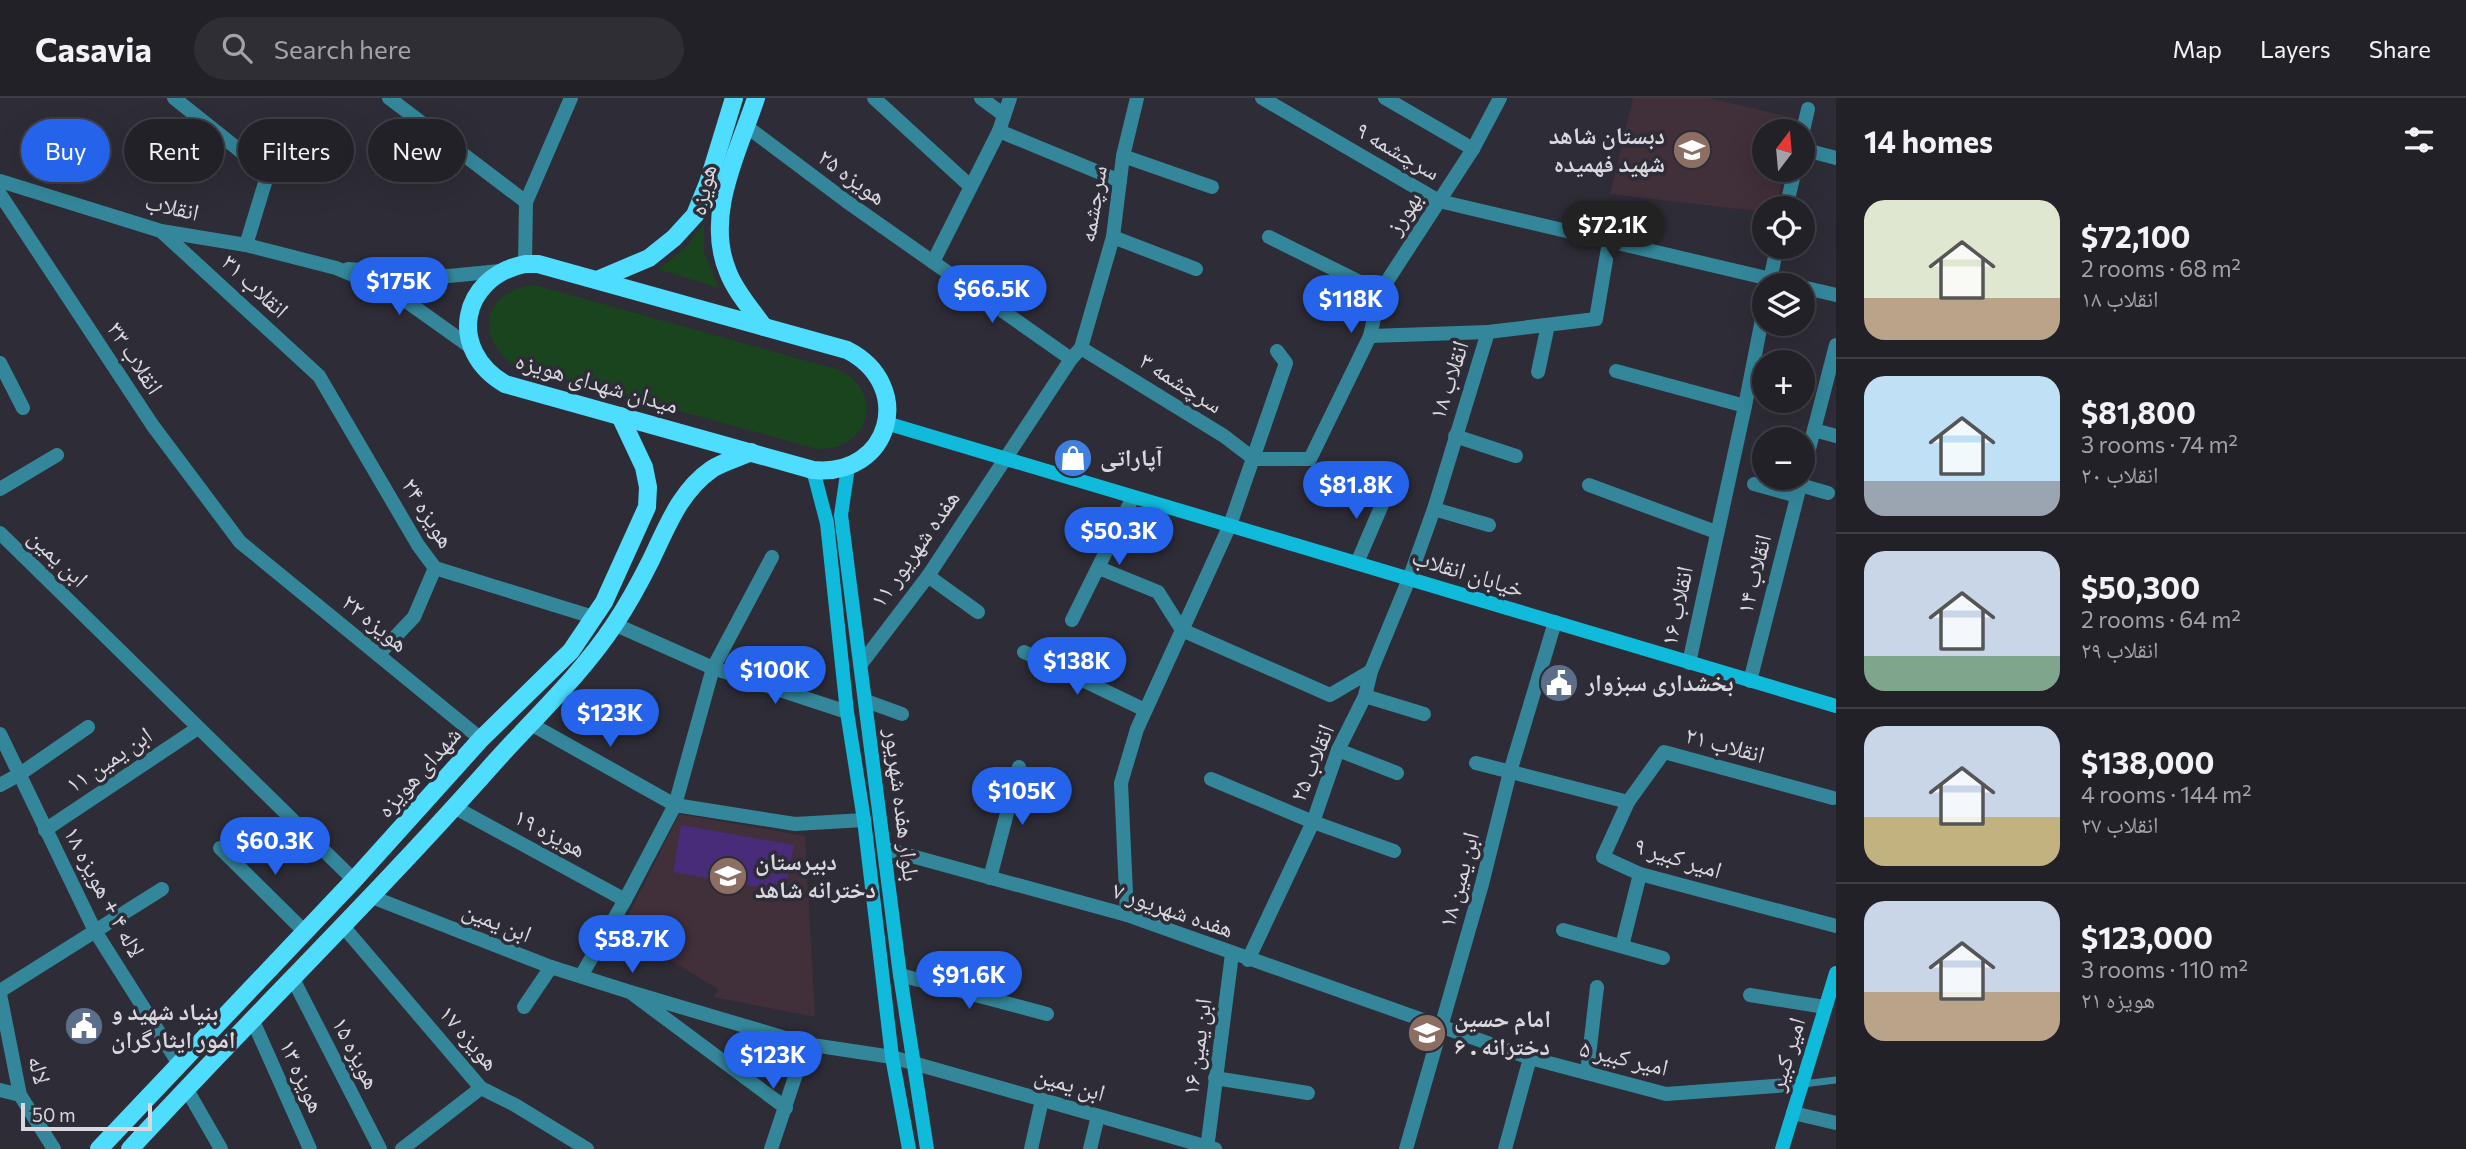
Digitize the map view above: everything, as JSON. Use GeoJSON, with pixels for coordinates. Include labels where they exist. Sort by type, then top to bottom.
{"type":"FeatureCollection","features":[{"type":"Feature","properties":{"kind":"main road","name":"هویزه"},"geometry":{"type":"LineString","coordinates":[[597,280],[649,258],[674,238],[695,215],[708,183],[734,98]]}},
{"type":"Feature","properties":{"kind":"main road","name":"هویزه"},"geometry":{"type":"LineString","coordinates":[[755,98],[722,201],[718,233],[728,273],[764,327]]}},
{"type":"Feature","properties":{"kind":"main road"},"geometry":{"type":"LineString","coordinates":[[472,348],[468,324],[474,299],[500,271],[525,264],[538,264],[846,350],[868,363],[883,385],[888,410],[886,423],[876,445],[868,454],[848,467]]}},
{"type":"Feature","properties":{"kind":"main road","name":"میدان شهدای هویزه"},"geometry":{"type":"LineString","coordinates":[[472,348],[485,369],[505,384],[813,470],[848,467]]}},
{"type":"Feature","properties":{"kind":"main road","name":"شهدای هویزه"},"geometry":{"type":"LineString","coordinates":[[99,1149],[354,880],[481,739],[571,651],[604,602],[647,507],[648,487],[644,467],[620,416]]}},
{"type":"Feature","properties":{"kind":"main road","name":"خیابان انقلاب"},"geometry":{"type":"LineString","coordinates":[[886,423],[1836,706]]}},
{"type":"Feature","properties":{"kind":"main road","name":"شهدای هویزه"},"geometry":{"type":"LineString","coordinates":[[130,1149],[292,977],[372,897],[528,723],[584,668],[614,624],[651,560],[669,519],[690,488],[713,469],[751,452]]}},
{"type":"Feature","properties":{"kind":"main road","name":"بلوار هفده شهریور"},"geometry":{"type":"LineString","coordinates":[[848,467],[841,515],[886,849],[900,975],[927,1149]]}},
{"type":"Feature","properties":{"kind":"main road","name":"بلوار هفده شهریور"},"geometry":{"type":"LineString","coordinates":[[813,470],[827,523],[847,712],[864,821],[892,1057],[909,1149]]}},
{"type":"Feature","properties":{"kind":"main road","name":"امیر کبیر"},"geometry":{"type":"LineString","coordinates":[[1782,1149],[1825,1007],[1835,983]]}},
{"type":"Feature","properties":{"kind":"street"},"geometry":{"type":"LineString","coordinates":[[174,98],[268,173],[246,245]]}},
{"type":"Feature","properties":{"kind":"street"},"geometry":{"type":"LineString","coordinates":[[389,98],[526,202]]}},
{"type":"Feature","properties":{"kind":"street"},"geometry":{"type":"LineString","coordinates":[[525,264],[526,202],[571,98]]}},
{"type":"Feature","properties":{"kind":"street"},"geometry":{"type":"LineString","coordinates":[[874,98],[970,186]]}},
{"type":"Feature","properties":{"kind":"street"},"geometry":{"type":"LineString","coordinates":[[981,98],[1004,115]]}},
{"type":"Feature","properties":{"kind":"street"},"geometry":{"type":"LineString","coordinates":[[933,262],[999,131],[1010,98]]}},
{"type":"Feature","properties":{"kind":"street","name":"سرچشمه"},"geometry":{"type":"LineString","coordinates":[[1004,458],[1076,353],[1113,237],[1119,181],[1137,98]]}},
{"type":"Feature","properties":{"kind":"street","name":"سرچشمه ۹"},"geometry":{"type":"LineString","coordinates":[[1262,98],[1439,201],[1752,278]]}},
{"type":"Feature","properties":{"kind":"street"},"geometry":{"type":"LineString","coordinates":[[1385,98],[1473,149]]}},
{"type":"Feature","properties":{"kind":"street","name":"بهورز"},"geometry":{"type":"LineString","coordinates":[[1254,459],[1310,460],[1370,336],[1380,292],[1473,149],[1500,98]]}},
{"type":"Feature","properties":{"kind":"street"},"geometry":{"type":"LineString","coordinates":[[1806,119],[1808,109]]}},
{"type":"Feature","properties":{"kind":"street","name":"هویزه ۲۵"},"geometry":{"type":"LineString","coordinates":[[746,126],[933,262],[1076,353]]}},
{"type":"Feature","properties":{"kind":"street"},"geometry":{"type":"LineString","coordinates":[[999,131],[1119,181]]}},
{"type":"Feature","properties":{"kind":"street"},"geometry":{"type":"LineString","coordinates":[[1815,152],[1836,158]]}},
{"type":"Feature","properties":{"kind":"street"},"geometry":{"type":"LineString","coordinates":[[1124,156],[1212,187]]}},
{"type":"Feature","properties":{"kind":"street","name":"انقلاب"},"geometry":{"type":"LineString","coordinates":[[0,181],[161,230],[246,245],[336,268]]}},
{"type":"Feature","properties":{"kind":"street","name":"انقلاب ۳۳"},"geometry":{"type":"LineString","coordinates":[[0,194],[153,426],[240,542]]}},
{"type":"Feature","properties":{"kind":"street","name":"انقلاب ۳۱"},"geometry":{"type":"LineString","coordinates":[[161,230],[319,376]]}},
{"type":"Feature","properties":{"kind":"street"},"geometry":{"type":"LineString","coordinates":[[1113,237],[1196,269]]}},
{"type":"Feature","properties":{"kind":"street"},"geometry":{"type":"LineString","coordinates":[[1269,237],[1380,292]]}},
{"type":"Feature","properties":{"kind":"street","name":"انقلاب ۱۸"},"geometry":{"type":"LineString","coordinates":[[1409,579],[1434,509],[1488,332],[1596,319],[1609,243]]}},
{"type":"Feature","properties":{"kind":"street"},"geometry":{"type":"LineString","coordinates":[[336,268],[449,275],[500,271]]}},
{"type":"Feature","properties":{"kind":"street"},"geometry":{"type":"LineString","coordinates":[[336,268],[392,292],[433,318],[472,348]]}},
{"type":"Feature","properties":{"kind":"street"},"geometry":{"type":"LineString","coordinates":[[1815,290],[1836,295]]}},
{"type":"Feature","properties":{"kind":"street"},"geometry":{"type":"LineString","coordinates":[[1538,372],[1548,325]]}},
{"type":"Feature","properties":{"kind":"street"},"geometry":{"type":"LineString","coordinates":[[1370,336],[1488,332]]}},
{"type":"Feature","properties":{"kind":"street","name":"انقلاب ۱۶"},"geometry":{"type":"LineString","coordinates":[[1689,663],[1759,336]]}},
{"type":"Feature","properties":{"kind":"street","name":"انقلاب ۱۴"},"geometry":{"type":"LineString","coordinates":[[1815,427],[1836,345]]}},
{"type":"Feature","properties":{"kind":"street"},"geometry":{"type":"LineString","coordinates":[[1127,915],[1121,783],[1137,729],[1230,525],[1254,459],[1286,363],[1277,351]]}},
{"type":"Feature","properties":{"kind":"street","name":"سرچشمه ۳"},"geometry":{"type":"LineString","coordinates":[[1076,353],[1224,436],[1254,459]]}},
{"type":"Feature","properties":{"kind":"street"},"geometry":{"type":"LineString","coordinates":[[0,363],[6,388],[23,408]]}},
{"type":"Feature","properties":{"kind":"street"},"geometry":{"type":"LineString","coordinates":[[1616,371],[1745,406]]}},
{"type":"Feature","properties":{"kind":"street","name":"هویزه ۲۴"},"geometry":{"type":"LineString","coordinates":[[319,376],[418,545],[435,568],[593,617]]}},
{"type":"Feature","properties":{"kind":"street"},"geometry":{"type":"LineString","coordinates":[[1815,430],[1836,436]]}},
{"type":"Feature","properties":{"kind":"street"},"geometry":{"type":"LineString","coordinates":[[1455,436],[1516,456]]}},
{"type":"Feature","properties":{"kind":"street"},"geometry":{"type":"LineString","coordinates":[[0,489],[57,455]]}},
{"type":"Feature","properties":{"kind":"street","name":"هفده شهریور ۱۱"},"geometry":{"type":"LineString","coordinates":[[861,664],[928,576],[1004,458]]}},
{"type":"Feature","properties":{"kind":"street"},"geometry":{"type":"LineString","coordinates":[[1589,485],[1716,532]]}},
{"type":"Feature","properties":{"kind":"street"},"geometry":{"type":"LineString","coordinates":[[1815,489],[1828,493]]}},
{"type":"Feature","properties":{"kind":"street","name":"انقلاب ۱۴"},"geometry":{"type":"LineString","coordinates":[[1750,681],[1798,490]]}},
{"type":"Feature","properties":{"kind":"street"},"geometry":{"type":"LineString","coordinates":[[1357,563],[1387,493]]}},
{"type":"Feature","properties":{"kind":"street"},"geometry":{"type":"LineString","coordinates":[[1072,620],[1133,497]]}},
{"type":"Feature","properties":{"kind":"street"},"geometry":{"type":"LineString","coordinates":[[1434,509],[1489,525]]}},
{"type":"Feature","properties":{"kind":"street","name":"ابن یمین"},"geometry":{"type":"LineString","coordinates":[[0,533],[354,880]]}},
{"type":"Feature","properties":{"kind":"street","name":"هویزه ۲۲"},"geometry":{"type":"LineString","coordinates":[[240,542],[481,739]]}},
{"type":"Feature","properties":{"kind":"street"},"geometry":{"type":"LineString","coordinates":[[581,976],[675,805],[713,668],[772,557]]}},
{"type":"Feature","properties":{"kind":"street"},"geometry":{"type":"LineString","coordinates":[[378,655],[414,617],[435,568]]}},
{"type":"Feature","properties":{"kind":"street"},"geometry":{"type":"LineString","coordinates":[[1099,568],[1158,592],[1182,630],[1330,695],[1371,671]]}},
{"type":"Feature","properties":{"kind":"street"},"geometry":{"type":"LineString","coordinates":[[928,576],[978,612]]}},
{"type":"Feature","properties":{"kind":"street","name":"انقلاب ۲۵"},"geometry":{"type":"LineString","coordinates":[[1248,960],[1313,822],[1338,750],[1365,696],[1371,671],[1409,579]]}},
{"type":"Feature","properties":{"kind":"street","name":"ابن یمین ۱۸"},"geometry":{"type":"LineString","coordinates":[[1406,1149],[1482,884],[1510,772],[1555,622]]}},
{"type":"Feature","properties":{"kind":"street"},"geometry":{"type":"LineString","coordinates":[[614,624],[713,668],[847,712]]}},
{"type":"Feature","properties":{"kind":"street"},"geometry":{"type":"LineString","coordinates":[[1024,652],[1145,710]]}},
{"type":"Feature","properties":{"kind":"street"},"geometry":{"type":"LineString","coordinates":[[1365,696],[1424,714]]}},
{"type":"Feature","properties":{"kind":"street"},"geometry":{"type":"LineString","coordinates":[[866,701],[902,714]]}},
{"type":"Feature","properties":{"kind":"street"},"geometry":{"type":"LineString","coordinates":[[528,723],[675,805],[795,824],[864,821]]}},
{"type":"Feature","properties":{"kind":"street"},"geometry":{"type":"LineString","coordinates":[[0,785],[89,727]]}},
{"type":"Feature","properties":{"kind":"street","name":"ابن یمین ۱۱"},"geometry":{"type":"LineString","coordinates":[[45,830],[198,727]]}},
{"type":"Feature","properties":{"kind":"street","name":"لاله ۴ + هویزه ۱۸"},"geometry":{"type":"LineString","coordinates":[[0,734],[95,931],[179,1064]]}},
{"type":"Feature","properties":{"kind":"street"},"geometry":{"type":"LineString","coordinates":[[1338,750],[1397,773]]}},
{"type":"Feature","properties":{"kind":"street","name":"انقلاب ۲۱"},"geometry":{"type":"LineString","coordinates":[[1628,802],[1664,752],[1833,798]]}},
{"type":"Feature","properties":{"kind":"street","name":"امیر کبیر ۹"},"geometry":{"type":"LineString","coordinates":[[1476,763],[1628,802],[1603,857],[1640,874],[1836,926]]}},
{"type":"Feature","properties":{"kind":"street"},"geometry":{"type":"LineString","coordinates":[[990,878],[1019,766]]}},
{"type":"Feature","properties":{"kind":"street"},"geometry":{"type":"LineString","coordinates":[[1211,779],[1313,822],[1394,851]]}},
{"type":"Feature","properties":{"kind":"street","name":"هویزه ۱۹"},"geometry":{"type":"LineString","coordinates":[[454,807],[625,900]]}},
{"type":"Feature","properties":{"kind":"street"},"geometry":{"type":"LineString","coordinates":[[220,848],[305,932]]}},
{"type":"Feature","properties":{"kind":"street","name":"هفده شهریور ۷"},"geometry":{"type":"LineString","coordinates":[[886,849],[1127,915],[1441,1027]]}},
{"type":"Feature","properties":{"kind":"street"},"geometry":{"type":"LineString","coordinates":[[1622,946],[1640,874]]}},
{"type":"Feature","properties":{"kind":"street"},"geometry":{"type":"LineString","coordinates":[[0,993],[162,889]]}},
{"type":"Feature","properties":{"kind":"street","name":"ابن یمین"},"geometry":{"type":"LineString","coordinates":[[372,897],[551,967],[630,992],[806,1044],[892,1057],[1210,1148]]}},
{"type":"Feature","properties":{"kind":"street","name":"هویزه ۱۷"},"geometry":{"type":"LineString","coordinates":[[342,925],[481,1088],[515,1105],[587,1149]]}},
{"type":"Feature","properties":{"kind":"street"},"geometry":{"type":"LineString","coordinates":[[1563,930],[1663,958]]}},
{"type":"Feature","properties":{"kind":"street","name":"ابن یمین ۱۶"},"geometry":{"type":"LineString","coordinates":[[1210,1148],[1215,1078],[1232,954]]}},
{"type":"Feature","properties":{"kind":"street"},"geometry":{"type":"LineString","coordinates":[[523,1007],[551,967]]}},
{"type":"Feature","properties":{"kind":"street"},"geometry":{"type":"LineString","coordinates":[[900,975],[1047,1014]]}},
{"type":"Feature","properties":{"kind":"street","name":"هویزه ۱۵"},"geometry":{"type":"LineString","coordinates":[[292,977],[380,1149]]}},
{"type":"Feature","properties":{"kind":"street"},"geometry":{"type":"LineString","coordinates":[[1587,1073],[1597,987]]}},
{"type":"Feature","properties":{"kind":"street"},"geometry":{"type":"LineString","coordinates":[[630,992],[786,1108]]}},
{"type":"Feature","properties":{"kind":"street","name":"لاله"},"geometry":{"type":"LineString","coordinates":[[0,993],[20,1095],[54,1149]]}},
{"type":"Feature","properties":{"kind":"street"},"geometry":{"type":"LineString","coordinates":[[1750,995],[1825,1007]]}},
{"type":"Feature","properties":{"kind":"street","name":"هویزه ۱۳"},"geometry":{"type":"LineString","coordinates":[[253,1021],[310,1149]]}},
{"type":"Feature","properties":{"kind":"street","name":"امیر کبیر ۵"},"geometry":{"type":"LineString","coordinates":[[1441,1027],[1530,1058],[1666,1094],[1802,1084]]}},
{"type":"Feature","properties":{"kind":"street"},"geometry":{"type":"LineString","coordinates":[[771,1149],[806,1044]]}},
{"type":"Feature","properties":{"kind":"street"},"geometry":{"type":"LineString","coordinates":[[1504,1149],[1530,1058]]}},
{"type":"Feature","properties":{"kind":"street"},"geometry":{"type":"LineString","coordinates":[[1215,1078],[1308,1093]]}},
{"type":"Feature","properties":{"kind":"street"},"geometry":{"type":"LineString","coordinates":[[186,1088],[221,1149]]}},
{"type":"Feature","properties":{"kind":"street"},"geometry":{"type":"LineString","coordinates":[[402,1149],[481,1088]]}},
{"type":"Feature","properties":{"kind":"street"},"geometry":{"type":"LineString","coordinates":[[0,1090],[20,1095]]}},
{"type":"Feature","properties":{"kind":"street"},"geometry":{"type":"LineString","coordinates":[[1031,1149],[1042,1100]]}},
{"type":"Feature","properties":{"kind":"street"},"geometry":{"type":"LineString","coordinates":[[1793,1113],[1836,1123]]}},
{"type":"Feature","properties":{"kind":"street"},"geometry":{"type":"LineString","coordinates":[[1090,1149],[1098,1116]]}},
{"type":"Feature","properties":{"kind":"lane"},"geometry":{"type":"LineString","coordinates":[[1802,1084],[1836,1080]]}},
{"type":"Feature","properties":{"kind":"shaded area","name":"دبستان شاهد شهید فهمیده"},"geometry":{"type":"Polygon","coordinates":[[[1633,98],[1709,98],[1795,118],[1752,119],[1752,182],[1781,182],[1779,196],[1752,196],[1752,211],[1610,194],[1633,98]]]}},
{"type":"Feature","properties":{"kind":"shaded area","name":"دبیرستان دخترانه شاهد"},"geometry":{"type":"Polygon","coordinates":[[[679,814],[805,836],[815,1017],[714,997],[718,989],[643,944],[628,916],[679,814]]]}},
{"type":"Feature","properties":{"kind":"green space"},"geometry":{"type":"Polygon","coordinates":[[[704,224],[704,252],[719,288],[658,269],[683,250],[704,224]]]}},
{"type":"Feature","properties":{"kind":"green space"},"geometry":{"type":"Polygon","coordinates":[[[535,285],[839,370],[863,392],[865,418],[860,430],[850,440],[835,447],[817,449],[513,365],[500,353],[493,340],[489,328],[490,315],[505,295],[518,288],[535,285]]]}},
{"type":"Feature","properties":{"kind":"building"},"geometry":{"type":"Polygon","coordinates":[[[681,825],[794,845],[785,892],[673,872],[681,825]]]}},
{"type":"Feature","properties":{"kind":"place","name":"دبستان شاهد شهید فهمیده"},"geometry":{"type":"Point","coordinates":[1692,150]}},
{"type":"Feature","properties":{"kind":"place","name":"آپاراتی"},"geometry":{"type":"Point","coordinates":[1073,458]}},
{"type":"Feature","properties":{"kind":"place","name":"بخشداری سبزوار"},"geometry":{"type":"Point","coordinates":[1559,683]}},
{"type":"Feature","properties":{"kind":"place","name":"دبیرستان دخترانه شاهد"},"geometry":{"type":"Point","coordinates":[728,876]}},
{"type":"Feature","properties":{"kind":"place","name":"بنیاد شهید و امور ایثارگران"},"geometry":{"type":"Point","coordinates":[84,1026]}},
{"type":"Feature","properties":{"kind":"place","name":"امام حسین ۶ . دخترانه"},"geometry":{"type":"Point","coordinates":[1427,1033]}}]}
